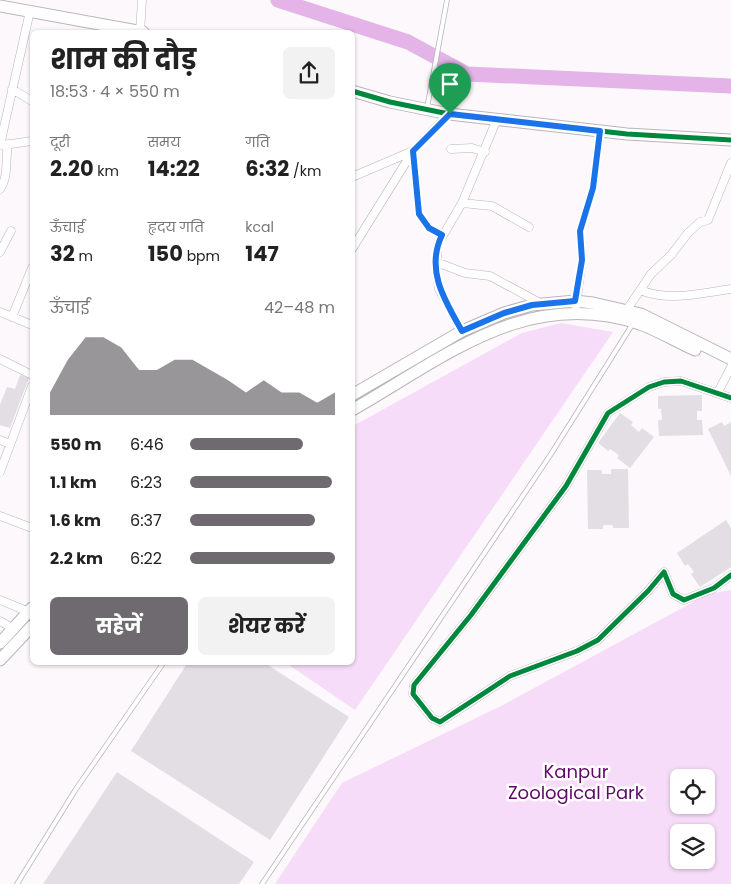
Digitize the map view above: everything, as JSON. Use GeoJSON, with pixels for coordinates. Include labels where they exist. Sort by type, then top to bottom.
{"type":"FeatureCollection","features":[{"type":"Feature","properties":{"kind":"main road"},"geometry":{"type":"LineString","coordinates":[[0,6],[131,30]]}},
{"type":"Feature","properties":{"kind":"main road"},"geometry":{"type":"LineString","coordinates":[[355,91],[427,111],[600,131],[731,140]]}},
{"type":"Feature","properties":{"kind":"main road"},"geometry":{"type":"LineString","coordinates":[[355,391],[462,331],[504,313],[542,304],[575,301],[593,303],[641,314],[731,359]]}},
{"type":"Feature","properties":{"kind":"main road"},"geometry":{"type":"LineString","coordinates":[[355,408],[469,341],[506,324],[561,313],[590,314],[633,323],[731,367]]}},
{"type":"Feature","properties":{"kind":"main road"},"geometry":{"type":"LineString","coordinates":[[0,644],[30,611]]}},
{"type":"Feature","properties":{"kind":"main road"},"geometry":{"type":"LineString","coordinates":[[0,660],[30,628]]}},
{"type":"Feature","properties":{"kind":"street"},"geometry":{"type":"LineString","coordinates":[[142,0],[142,30]]}},
{"type":"Feature","properties":{"kind":"street"},"geometry":{"type":"LineString","coordinates":[[0,189],[6,179],[3,145],[12,89],[30,11]]}},
{"type":"Feature","properties":{"kind":"street"},"geometry":{"type":"LineString","coordinates":[[12,89],[30,101]]}},
{"type":"Feature","properties":{"kind":"street"},"geometry":{"type":"LineString","coordinates":[[355,244],[413,151],[450,114]]}},
{"type":"Feature","properties":{"kind":"street"},"geometry":{"type":"LineString","coordinates":[[462,331],[438,289],[436,262],[438,244],[462,203],[497,120]]}},
{"type":"Feature","properties":{"kind":"street"},"geometry":{"type":"LineString","coordinates":[[575,314],[575,301],[582,260],[580,231],[593,188],[600,131]]}},
{"type":"Feature","properties":{"kind":"street"},"geometry":{"type":"LineString","coordinates":[[3,145],[30,141]]}},
{"type":"Feature","properties":{"kind":"street"},"geometry":{"type":"LineString","coordinates":[[451,149],[472,148],[485,152]]}},
{"type":"Feature","properties":{"kind":"street"},"geometry":{"type":"LineString","coordinates":[[355,175],[413,151]]}},
{"type":"Feature","properties":{"kind":"street"},"geometry":{"type":"LineString","coordinates":[[413,151],[419,214],[429,228],[442,235]]}},
{"type":"Feature","properties":{"kind":"street"},"geometry":{"type":"LineString","coordinates":[[626,311],[651,274],[671,255],[688,232],[700,222],[708,220],[731,163]]}},
{"type":"Feature","properties":{"kind":"street"},"geometry":{"type":"LineString","coordinates":[[462,203],[492,206],[529,227]]}},
{"type":"Feature","properties":{"kind":"street"},"geometry":{"type":"LineString","coordinates":[[0,252],[11,231]]}},
{"type":"Feature","properties":{"kind":"street"},"geometry":{"type":"LineString","coordinates":[[436,262],[464,273],[490,276],[542,304]]}},
{"type":"Feature","properties":{"kind":"street"},"geometry":{"type":"LineString","coordinates":[[12,317],[30,277]]}},
{"type":"Feature","properties":{"kind":"street"},"geometry":{"type":"LineString","coordinates":[[640,290],[656,296],[667,297],[731,289]]}},
{"type":"Feature","properties":{"kind":"street"},"geometry":{"type":"LineString","coordinates":[[0,312],[30,324]]}},
{"type":"Feature","properties":{"kind":"street"},"geometry":{"type":"LineString","coordinates":[[0,359],[30,374]]}},
{"type":"Feature","properties":{"kind":"street"},"geometry":{"type":"LineString","coordinates":[[718,392],[731,367]]}},
{"type":"Feature","properties":{"kind":"street"},"geometry":{"type":"LineString","coordinates":[[731,398],[681,381],[664,382],[649,386],[608,414],[566,486],[471,615],[414,685],[413,694],[432,718],[440,722],[510,676],[577,651],[598,640],[648,591],[664,572],[673,594],[684,600],[714,588],[731,575]]}},
{"type":"Feature","properties":{"kind":"street"},"geometry":{"type":"LineString","coordinates":[[0,472],[30,391]]}},
{"type":"Feature","properties":{"kind":"street"},"geometry":{"type":"LineString","coordinates":[[0,440],[10,444]]}},
{"type":"Feature","properties":{"kind":"street"},"geometry":{"type":"LineString","coordinates":[[0,516],[30,527]]}},
{"type":"Feature","properties":{"kind":"street"},"geometry":{"type":"LineString","coordinates":[[0,600],[30,610]]}},
{"type":"Feature","properties":{"kind":"street"},"geometry":{"type":"LineString","coordinates":[[0,621],[14,628]]}},
{"type":"Feature","properties":{"kind":"lane"},"geometry":{"type":"LineString","coordinates":[[427,111],[447,0]]}},
{"type":"Feature","properties":{"kind":"lane"},"geometry":{"type":"LineString","coordinates":[[262,884],[551,454],[633,323]]}},
{"type":"Feature","properties":{"kind":"lane"},"geometry":{"type":"LineString","coordinates":[[17,884],[76,789],[162,665]]}},
{"type":"Feature","properties":{"kind":"green space"},"geometry":{"type":"Polygon","coordinates":[[[561,323],[613,332],[355,710],[289,665],[355,665],[355,425],[522,333],[561,323]]]}},
{"type":"Feature","properties":{"kind":"green space","name":"Kanpur Zoological Park"},"geometry":{"type":"Polygon","coordinates":[[[731,590],[731,884],[275,884],[342,783],[501,706],[708,594],[731,590]]]}},
{"type":"Feature","properties":{"kind":"building"},"geometry":{"type":"Polygon","coordinates":[[[20,375],[29,378],[10,428],[0,425],[0,405],[7,387],[15,389],[20,375]]]}},
{"type":"Feature","properties":{"kind":"building"},"geometry":{"type":"Polygon","coordinates":[[[702,395],[702,411],[697,411],[697,420],[702,420],[703,435],[659,436],[658,420],[662,420],[661,409],[658,409],[658,396],[702,395]]]}},
{"type":"Feature","properties":{"kind":"building"},"geometry":{"type":"Polygon","coordinates":[[[620,413],[633,422],[631,425],[639,432],[642,428],[654,437],[630,468],[617,458],[619,455],[610,449],[608,451],[598,443],[620,413]]]}},
{"type":"Feature","properties":{"kind":"building"},"geometry":{"type":"Polygon","coordinates":[[[722,422],[724,426],[731,422],[731,476],[708,429],[722,422]]]}},
{"type":"Feature","properties":{"kind":"building"},"geometry":{"type":"Polygon","coordinates":[[[611,469],[628,469],[629,528],[613,528],[613,525],[603,525],[603,529],[588,529],[587,470],[602,470],[602,474],[611,474],[611,469]]]}},
{"type":"Feature","properties":{"kind":"building"},"geometry":{"type":"Polygon","coordinates":[[[726,520],[731,528],[731,567],[700,587],[691,574],[694,572],[688,564],[685,566],[677,553],[726,520]]]}},
{"type":"Feature","properties":{"kind":"building"},"geometry":{"type":"Polygon","coordinates":[[[186,665],[268,665],[349,717],[270,840],[131,751],[186,665]]]}},
{"type":"Feature","properties":{"kind":"building"},"geometry":{"type":"Polygon","coordinates":[[[117,772],[254,862],[239,884],[43,884],[117,772]]]}},
{"type":"Feature","properties":{"kind":"waterway"},"geometry":{"type":"LineString","coordinates":[[278,0],[408,42],[467,74],[731,86]]}},
{"type":"Feature","properties":{"kind":"cycle path"},"geometry":{"type":"LineString","coordinates":[[355,92],[390,102],[449,114],[627,134],[731,140]]}},
{"type":"Feature","properties":{"kind":"cycle path"},"geometry":{"type":"LineString","coordinates":[[731,398],[681,381],[664,382],[649,387],[608,413],[566,486],[471,615],[414,685],[413,694],[432,718],[440,722],[510,676],[577,651],[598,640],[648,591],[664,572],[673,594],[684,600],[714,588],[731,575]]}},
{"type":"Feature","properties":{"kind":"route"},"geometry":{"type":"LineString","coordinates":[[450,114],[600,131],[593,188],[580,231],[582,260],[575,301],[532,305],[504,313],[462,331],[438,289],[436,255],[442,235],[429,228],[419,214],[413,151],[450,114]]}}]}
